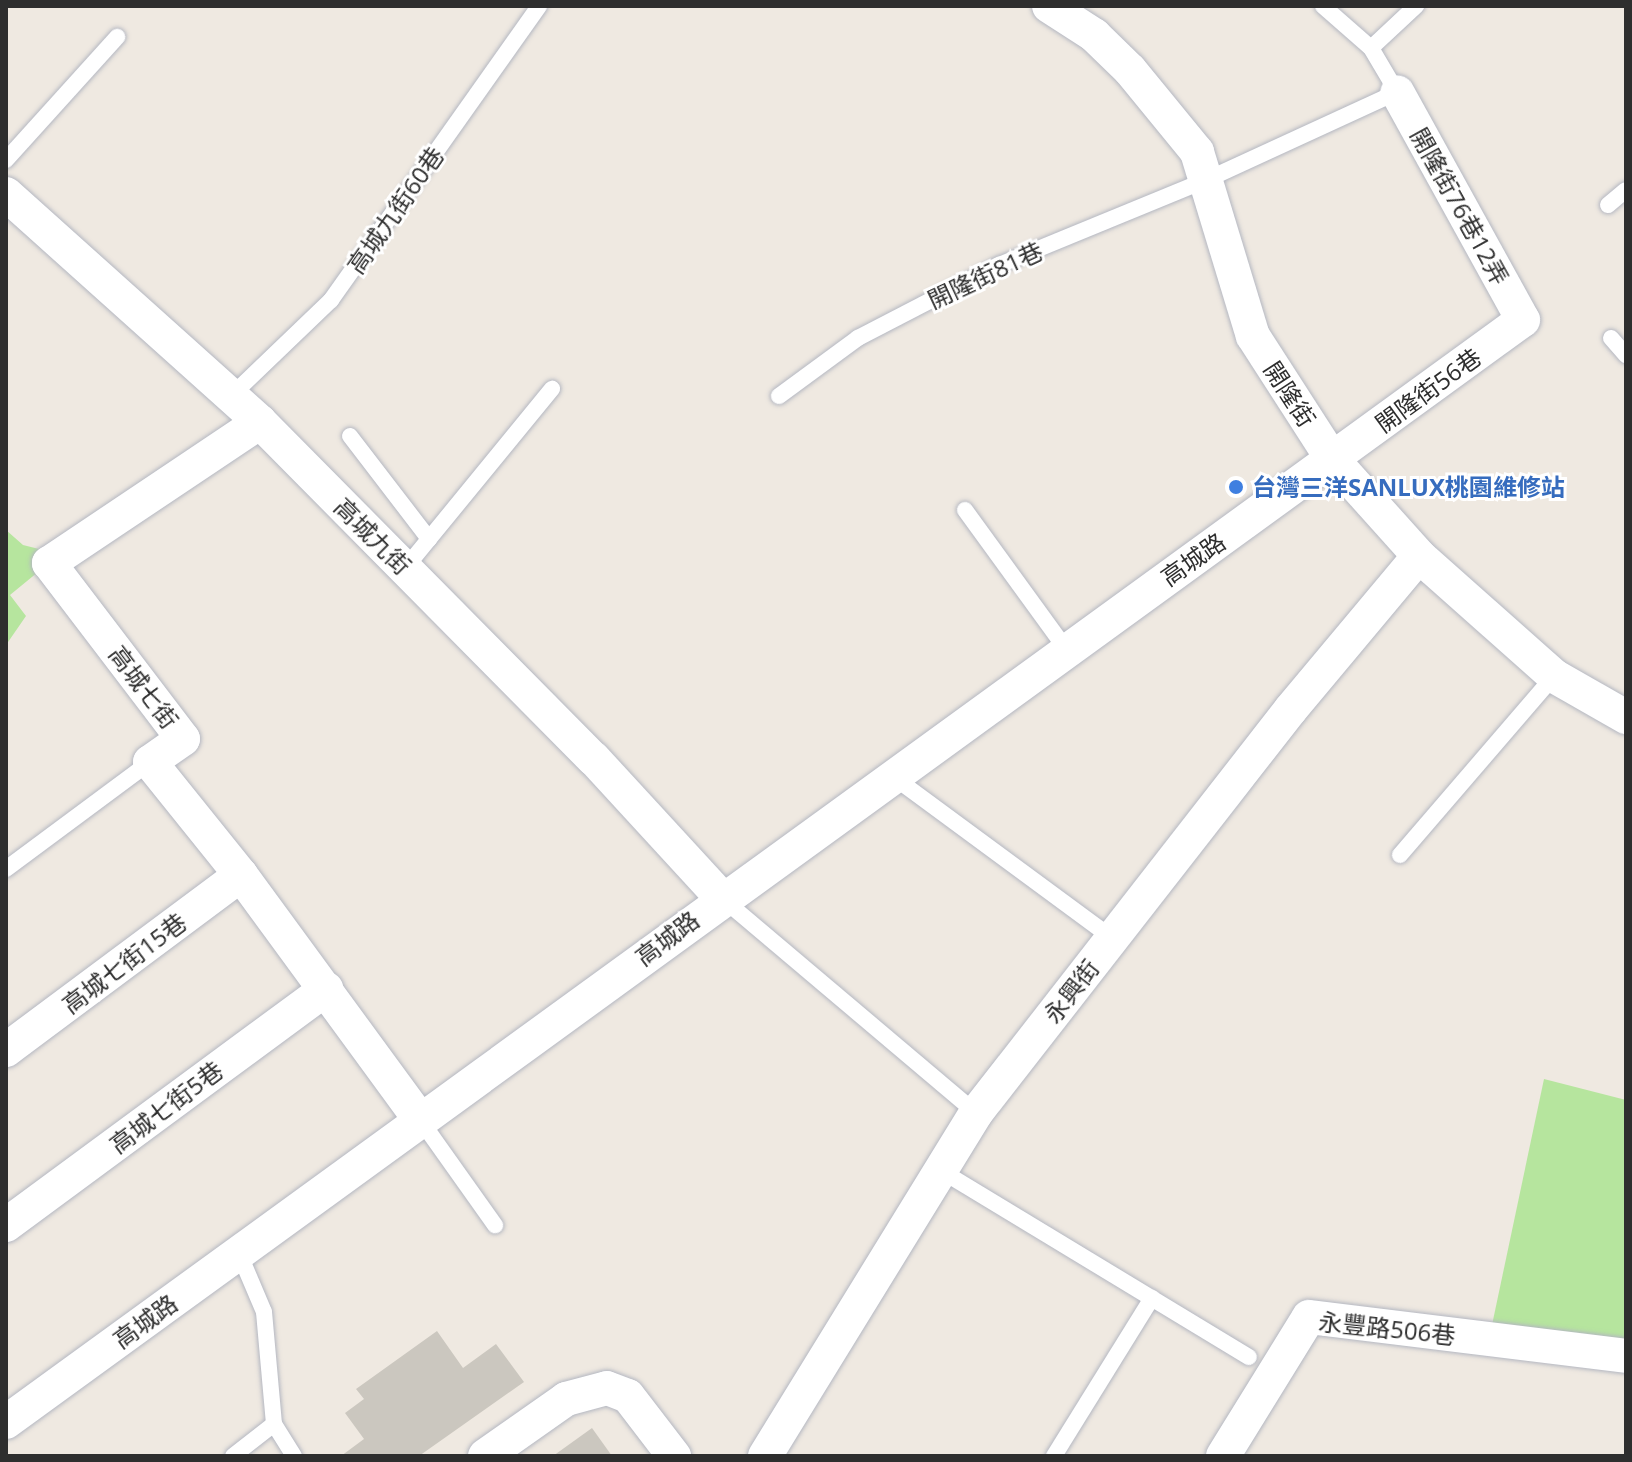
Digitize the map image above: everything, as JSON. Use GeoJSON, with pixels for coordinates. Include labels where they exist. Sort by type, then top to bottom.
{"type":"FeatureCollection","features":[{"type":"Feature","properties":{"kind":"street","name":"開隆街"},"geometry":{"type":"LineString","coordinates":[[1049,6],[1094,35],[1130,70],[1197,152],[1253,336],[1333,460],[1419,556],[1554,676],[1626,717]]}},
{"type":"Feature","properties":{"kind":"street","name":"開隆街76巷12弄"},"geometry":{"type":"LineString","coordinates":[[1397,92],[1523,320]]}},
{"type":"Feature","properties":{"kind":"street","name":"高城九街"},"geometry":{"type":"LineString","coordinates":[[7,197],[260,422],[722,898]]}},
{"type":"Feature","properties":{"kind":"street","name":"開隆街56巷"},"geometry":{"type":"LineString","coordinates":[[1333,460],[1523,320]]}},
{"type":"Feature","properties":{"kind":"street","name":"高城七街"},"geometry":{"type":"LineString","coordinates":[[260,422],[49,563],[183,739],[150,762],[241,875],[421,1121]]}},
{"type":"Feature","properties":{"kind":"street","name":"高城路"},"geometry":{"type":"LineString","coordinates":[[6,1422],[722,898],[895,778],[1066,649],[1333,460]]}},
{"type":"Feature","properties":{"kind":"street","name":"永興街"},"geometry":{"type":"LineString","coordinates":[[765,1456],[976,1113],[1291,709],[1419,556]]}},
{"type":"Feature","properties":{"kind":"street","name":"高城七街15巷"},"geometry":{"type":"LineString","coordinates":[[6,1050],[241,875]]}},
{"type":"Feature","properties":{"kind":"street","name":"高城七街5巷"},"geometry":{"type":"LineString","coordinates":[[6,1225],[326,989]]}},
{"type":"Feature","properties":{"kind":"street","name":"永豐路506巷"},"geometry":{"type":"LineString","coordinates":[[1223,1456],[1309,1317],[1626,1356]]}},
{"type":"Feature","properties":{"kind":"street"},"geometry":{"type":"LineString","coordinates":[[485,1456],[566,1399],[607,1388],[628,1396],[674,1456]]}},
{"type":"Feature","properties":{"kind":"lane","name":"高城九街60巷"},"geometry":{"type":"LineString","coordinates":[[231,396],[331,300],[539,6]]}},
{"type":"Feature","properties":{"kind":"lane"},"geometry":{"type":"LineString","coordinates":[[1323,6],[1371,48],[1397,92]]}},
{"type":"Feature","properties":{"kind":"lane"},"geometry":{"type":"LineString","coordinates":[[1371,48],[1416,6]]}},
{"type":"Feature","properties":{"kind":"lane"},"geometry":{"type":"LineString","coordinates":[[6,160],[117,37]]}},
{"type":"Feature","properties":{"kind":"lane","name":"開隆街81巷"},"geometry":{"type":"LineString","coordinates":[[779,396],[858,338],[999,265],[1206,180],[1397,92]]}},
{"type":"Feature","properties":{"kind":"lane"},"geometry":{"type":"LineString","coordinates":[[1608,205],[1626,190]]}},
{"type":"Feature","properties":{"kind":"lane"},"geometry":{"type":"LineString","coordinates":[[1611,338],[1626,355]]}},
{"type":"Feature","properties":{"kind":"lane"},"geometry":{"type":"LineString","coordinates":[[403,571],[552,389]]}},
{"type":"Feature","properties":{"kind":"lane"},"geometry":{"type":"LineString","coordinates":[[350,436],[429,539]]}},
{"type":"Feature","properties":{"kind":"lane"},"geometry":{"type":"LineString","coordinates":[[965,510],[1066,649]]}},
{"type":"Feature","properties":{"kind":"lane"},"geometry":{"type":"LineString","coordinates":[[1400,855],[1554,676]]}},
{"type":"Feature","properties":{"kind":"lane"},"geometry":{"type":"LineString","coordinates":[[6,869],[150,762]]}},
{"type":"Feature","properties":{"kind":"lane"},"geometry":{"type":"LineString","coordinates":[[895,778],[1113,939]]}},
{"type":"Feature","properties":{"kind":"lane"},"geometry":{"type":"LineString","coordinates":[[722,898],[976,1113]]}},
{"type":"Feature","properties":{"kind":"lane"},"geometry":{"type":"LineString","coordinates":[[421,1121],[495,1225]]}},
{"type":"Feature","properties":{"kind":"lane"},"geometry":{"type":"LineString","coordinates":[[940,1170],[1249,1357]]}},
{"type":"Feature","properties":{"kind":"lane"},"geometry":{"type":"LineString","coordinates":[[239,1253],[264,1312],[274,1424],[294,1456]]}},
{"type":"Feature","properties":{"kind":"lane"},"geometry":{"type":"LineString","coordinates":[[1054,1456],[1152,1298]]}},
{"type":"Feature","properties":{"kind":"lane"},"geometry":{"type":"LineString","coordinates":[[233,1456],[274,1424]]}},
{"type":"Feature","properties":{"kind":"green space"},"geometry":{"type":"Polygon","coordinates":[[[6,530],[23,545],[43,550],[38,572],[10,595],[26,616],[6,645],[6,530]]]}},
{"type":"Feature","properties":{"kind":"green space"},"geometry":{"type":"Polygon","coordinates":[[[1544,1079],[1626,1100],[1626,1343],[1492,1325],[1544,1079]]]}},
{"type":"Feature","properties":{"kind":"building"},"geometry":{"type":"Polygon","coordinates":[[[437,1331],[463,1368],[496,1344],[524,1382],[419,1456],[341,1456],[364,1439],[345,1413],[364,1399],[356,1389],[437,1331]]]}},
{"type":"Feature","properties":{"kind":"building"},"geometry":{"type":"Polygon","coordinates":[[[592,1428],[612,1456],[553,1456],[592,1428]]]}},
{"type":"Feature","properties":{"kind":"place","name":"台灣三洋SANLUX桃園維修站"},"geometry":{"type":"Point","coordinates":[1236,487]}}]}
